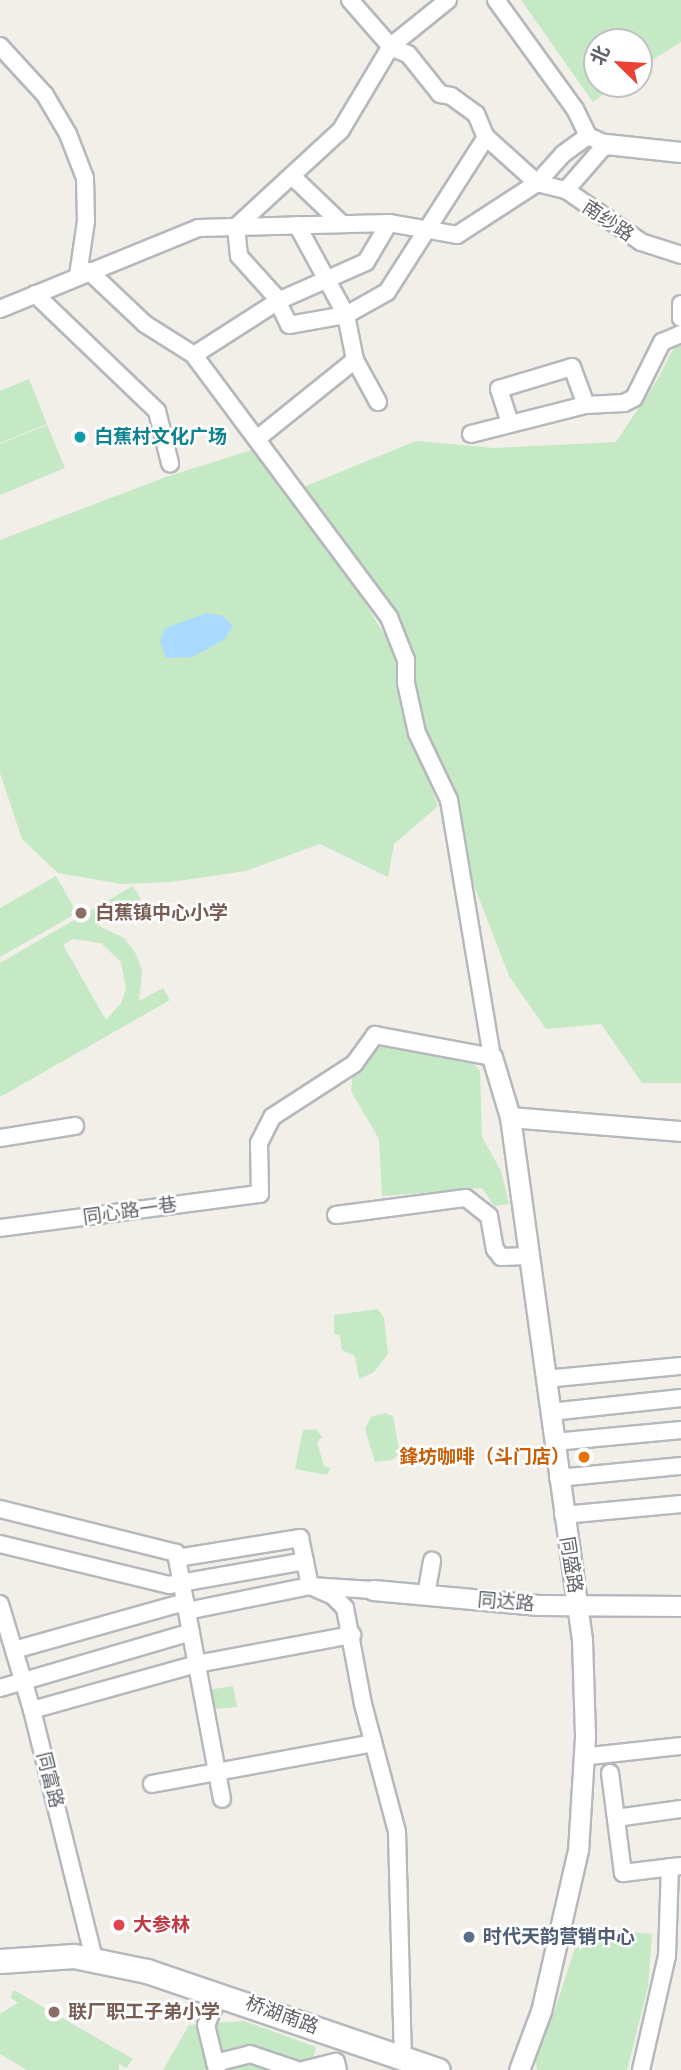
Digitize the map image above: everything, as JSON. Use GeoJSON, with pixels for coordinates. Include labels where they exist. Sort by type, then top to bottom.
{"type":"FeatureCollection","features":[{"type":"Feature","properties":{"kind":"main road","name":"桥湖南路"},"geometry":{"type":"LineString","coordinates":[[0,1961],[94,1958],[220,1994],[438,2070]]}},
{"type":"Feature","properties":{"kind":"street"},"geometry":{"type":"LineString","coordinates":[[350,0],[391,46],[408,54],[440,94],[451,96],[476,114],[486,137],[537,183]]}},
{"type":"Feature","properties":{"kind":"street"},"geometry":{"type":"LineString","coordinates":[[236,227],[341,130],[391,46],[448,0]]}},
{"type":"Feature","properties":{"kind":"street"},"geometry":{"type":"LineString","coordinates":[[496,0],[597,140]]}},
{"type":"Feature","properties":{"kind":"street"},"geometry":{"type":"LineString","coordinates":[[0,46],[45,95],[68,134],[85,178],[83,273]]}},
{"type":"Feature","properties":{"kind":"street"},"geometry":{"type":"LineString","coordinates":[[236,227],[239,256],[278,301],[289,326],[346,315],[387,292],[486,137]]}},
{"type":"Feature","properties":{"kind":"street"},"geometry":{"type":"LineString","coordinates":[[566,190],[597,140]]}},
{"type":"Feature","properties":{"kind":"street"},"geometry":{"type":"LineString","coordinates":[[0,309],[198,228],[389,223],[457,234],[537,183],[564,154],[597,140],[681,152]]}},
{"type":"Feature","properties":{"kind":"street"},"geometry":{"type":"LineString","coordinates":[[292,176],[342,224]]}},
{"type":"Feature","properties":{"kind":"street","name":"南纱路"},"geometry":{"type":"LineString","coordinates":[[537,183],[566,190],[641,242],[681,255]]}},
{"type":"Feature","properties":{"kind":"street"},"geometry":{"type":"LineString","coordinates":[[194,355],[278,301],[366,262],[389,223]]}},
{"type":"Feature","properties":{"kind":"street"},"geometry":{"type":"LineString","coordinates":[[297,225],[346,315],[355,360],[378,402]]}},
{"type":"Feature","properties":{"kind":"street"},"geometry":{"type":"LineString","coordinates":[[83,273],[145,324],[194,355],[389,617],[399,637],[417,733],[449,800],[492,1057]]}},
{"type":"Feature","properties":{"kind":"street"},"geometry":{"type":"LineString","coordinates":[[35,294],[157,411],[170,463]]}},
{"type":"Feature","properties":{"kind":"street"},"geometry":{"type":"LineString","coordinates":[[681,304],[681,318]]}},
{"type":"Feature","properties":{"kind":"street"},"geometry":{"type":"LineString","coordinates":[[471,434],[586,405],[624,403],[634,398],[662,342],[681,334]]}},
{"type":"Feature","properties":{"kind":"street"},"geometry":{"type":"LineString","coordinates":[[258,438],[355,360]]}},
{"type":"Feature","properties":{"kind":"street"},"geometry":{"type":"LineString","coordinates":[[510,423],[499,390],[572,367],[586,405]]}},
{"type":"Feature","properties":{"kind":"street","name":"同心路一巷"},"geometry":{"type":"LineString","coordinates":[[0,1228],[260,1194],[259,1143],[272,1117],[354,1064],[375,1035],[492,1057]]}},
{"type":"Feature","properties":{"kind":"street","name":"同盛路"},"geometry":{"type":"LineString","coordinates":[[492,1057],[510,1117],[577,1606],[584,1738],[578,1850],[541,2011],[519,2070]]}},
{"type":"Feature","properties":{"kind":"street"},"geometry":{"type":"LineString","coordinates":[[510,1117],[681,1131]]}},
{"type":"Feature","properties":{"kind":"street"},"geometry":{"type":"LineString","coordinates":[[0,1138],[75,1126]]}},
{"type":"Feature","properties":{"kind":"street"},"geometry":{"type":"LineString","coordinates":[[336,1214],[466,1198],[489,1216],[495,1249],[502,1257],[529,1256]]}},
{"type":"Feature","properties":{"kind":"street"},"geometry":{"type":"LineString","coordinates":[[545,1379],[681,1366]]}},
{"type":"Feature","properties":{"kind":"street"},"geometry":{"type":"LineString","coordinates":[[550,1412],[681,1398]]}},
{"type":"Feature","properties":{"kind":"street"},"geometry":{"type":"LineString","coordinates":[[554,1442],[681,1430]]}},
{"type":"Feature","properties":{"kind":"street"},"geometry":{"type":"LineString","coordinates":[[558,1478],[681,1465]]}},
{"type":"Feature","properties":{"kind":"street"},"geometry":{"type":"LineString","coordinates":[[563,1515],[681,1504]]}},
{"type":"Feature","properties":{"kind":"street"},"geometry":{"type":"LineString","coordinates":[[0,1509],[176,1553],[222,1799]]}},
{"type":"Feature","properties":{"kind":"street"},"geometry":{"type":"LineString","coordinates":[[177,1558],[300,1538],[310,1586]]}},
{"type":"Feature","properties":{"kind":"street"},"geometry":{"type":"LineString","coordinates":[[0,1544],[169,1585],[305,1561]]}},
{"type":"Feature","properties":{"kind":"street"},"geometry":{"type":"LineString","coordinates":[[425,1595],[432,1561]]}},
{"type":"Feature","properties":{"kind":"street"},"geometry":{"type":"LineString","coordinates":[[310,1586],[333,1596],[345,1608],[399,1850],[403,2058]]}},
{"type":"Feature","properties":{"kind":"street"},"geometry":{"type":"LineString","coordinates":[[14,1650],[186,1606],[310,1586],[373,1590]]}},
{"type":"Feature","properties":{"kind":"street","name":"同达路"},"geometry":{"type":"LineString","coordinates":[[373,1590],[577,1606],[681,1606]]}},
{"type":"Feature","properties":{"kind":"street","name":"同富路"},"geometry":{"type":"LineString","coordinates":[[0,1604],[32,1710],[94,1958]]}},
{"type":"Feature","properties":{"kind":"street"},"geometry":{"type":"LineString","coordinates":[[0,1688],[191,1632]]}},
{"type":"Feature","properties":{"kind":"street"},"geometry":{"type":"LineString","coordinates":[[32,1710],[197,1664],[352,1635]]}},
{"type":"Feature","properties":{"kind":"street"},"geometry":{"type":"LineString","coordinates":[[152,1784],[373,1743]]}},
{"type":"Feature","properties":{"kind":"street"},"geometry":{"type":"LineString","coordinates":[[590,1756],[681,1745]]}},
{"type":"Feature","properties":{"kind":"street"},"geometry":{"type":"LineString","coordinates":[[610,1773],[622,1873],[675,1866],[667,1955],[641,2070]]}},
{"type":"Feature","properties":{"kind":"street"},"geometry":{"type":"LineString","coordinates":[[616,1818],[681,1809]]}},
{"type":"Feature","properties":{"kind":"street"},"geometry":{"type":"LineString","coordinates":[[220,1994],[206,2025],[216,2067],[250,2054],[297,2070]]}},
{"type":"Feature","properties":{"kind":"street"},"geometry":{"type":"LineString","coordinates":[[303,2070],[336,2062],[338,2070]]}},
{"type":"Feature","properties":{"kind":"green space"},"geometry":{"type":"Polygon","coordinates":[[[521,0],[681,0],[681,42],[653,59],[653,28],[583,28],[583,88],[521,0]]]}},
{"type":"Feature","properties":{"kind":"green space"},"geometry":{"type":"Polygon","coordinates":[[[681,334],[681,1083],[642,1083],[601,1024],[546,1029],[509,976],[472,880],[457,797],[427,745],[410,691],[413,666],[379,589],[301,488],[416,441],[494,448],[616,442],[657,380],[681,334]]]}},
{"type":"Feature","properties":{"kind":"green space"},"geometry":{"type":"Polygon","coordinates":[[[29,379],[47,424],[0,443],[0,391],[29,379]]]}},
{"type":"Feature","properties":{"kind":"green space"},"geometry":{"type":"Polygon","coordinates":[[[47,425],[65,468],[0,495],[0,444],[47,425]]]}},
{"type":"Feature","properties":{"kind":"green space"},"geometry":{"type":"Polygon","coordinates":[[[255,449],[334,552],[398,657],[407,721],[438,806],[394,844],[388,877],[320,844],[246,871],[171,882],[122,884],[58,873],[22,839],[0,773],[0,540],[166,477],[255,449]]]}},
{"type":"Feature","properties":{"kind":"green space"},"geometry":{"type":"Polygon","coordinates":[[[56,876],[77,913],[0,957],[0,908],[56,876]]]}},
{"type":"Feature","properties":{"kind":"green space"},"geometry":{"type":"Polygon","coordinates":[[[133,886],[141,899],[97,925],[124,938],[136,954],[142,971],[139,1001],[163,988],[170,1000],[0,1097],[0,963],[133,886]],[[73,939],[63,945],[106,1020],[121,1003],[126,989],[121,962],[101,943],[73,939]]]}},
{"type":"Feature","properties":{"kind":"green space"},"geometry":{"type":"Polygon","coordinates":[[[388,1043],[469,1058],[480,1071],[482,1137],[501,1171],[509,1204],[494,1206],[482,1188],[382,1196],[379,1139],[351,1091],[353,1071],[373,1048],[388,1043]]]}},
{"type":"Feature","properties":{"kind":"green space"},"geometry":{"type":"Polygon","coordinates":[[[378,1309],[384,1318],[388,1354],[374,1372],[359,1379],[355,1356],[342,1350],[340,1335],[334,1334],[334,1315],[378,1309]]]}},
{"type":"Feature","properties":{"kind":"green space"},"geometry":{"type":"Polygon","coordinates":[[[385,1413],[393,1416],[400,1454],[392,1460],[375,1462],[365,1429],[371,1417],[385,1413]]]}},
{"type":"Feature","properties":{"kind":"green space"},"geometry":{"type":"Polygon","coordinates":[[[316,1429],[322,1437],[317,1442],[324,1466],[330,1468],[327,1475],[295,1469],[303,1430],[316,1429]]]}},
{"type":"Feature","properties":{"kind":"green space"},"geometry":{"type":"Polygon","coordinates":[[[233,1686],[237,1707],[213,1709],[208,1690],[233,1686]]]}},
{"type":"Feature","properties":{"kind":"green space"},"geometry":{"type":"Polygon","coordinates":[[[582,1927],[652,1934],[648,1987],[627,2070],[537,2070],[534,2054],[553,2015],[582,1927]]]}},
{"type":"Feature","properties":{"kind":"green space"},"geometry":{"type":"Polygon","coordinates":[[[14,1990],[133,2059],[126,2068],[119,2063],[119,2070],[27,2070],[0,2054],[0,2014],[18,2003],[10,1997],[14,1990]]]}},
{"type":"Feature","properties":{"kind":"green space"},"geometry":{"type":"Polygon","coordinates":[[[244,2021],[316,2047],[310,2070],[163,2070],[189,2025],[244,2021]]]}},
{"type":"Feature","properties":{"kind":"water"},"geometry":{"type":"Polygon","coordinates":[[[207,613],[223,616],[233,626],[224,640],[192,657],[166,658],[160,641],[165,628],[207,613]]]}},
{"type":"Feature","properties":{"kind":"place","name":"白蕉村文化广场"},"geometry":{"type":"Point","coordinates":[80,437]}},
{"type":"Feature","properties":{"kind":"place","name":"白蕉镇中心小学"},"geometry":{"type":"Point","coordinates":[81,913]}},
{"type":"Feature","properties":{"kind":"place","name":"鋒坊咖啡（斗门店）"},"geometry":{"type":"Point","coordinates":[584,1457]}},
{"type":"Feature","properties":{"kind":"place","name":"大参林"},"geometry":{"type":"Point","coordinates":[119,1925]}},
{"type":"Feature","properties":{"kind":"place","name":"时代天韵营销中心"},"geometry":{"type":"Point","coordinates":[469,1937]}},
{"type":"Feature","properties":{"kind":"place","name":"联厂职工子弟小学"},"geometry":{"type":"Point","coordinates":[54,2012]}}]}
